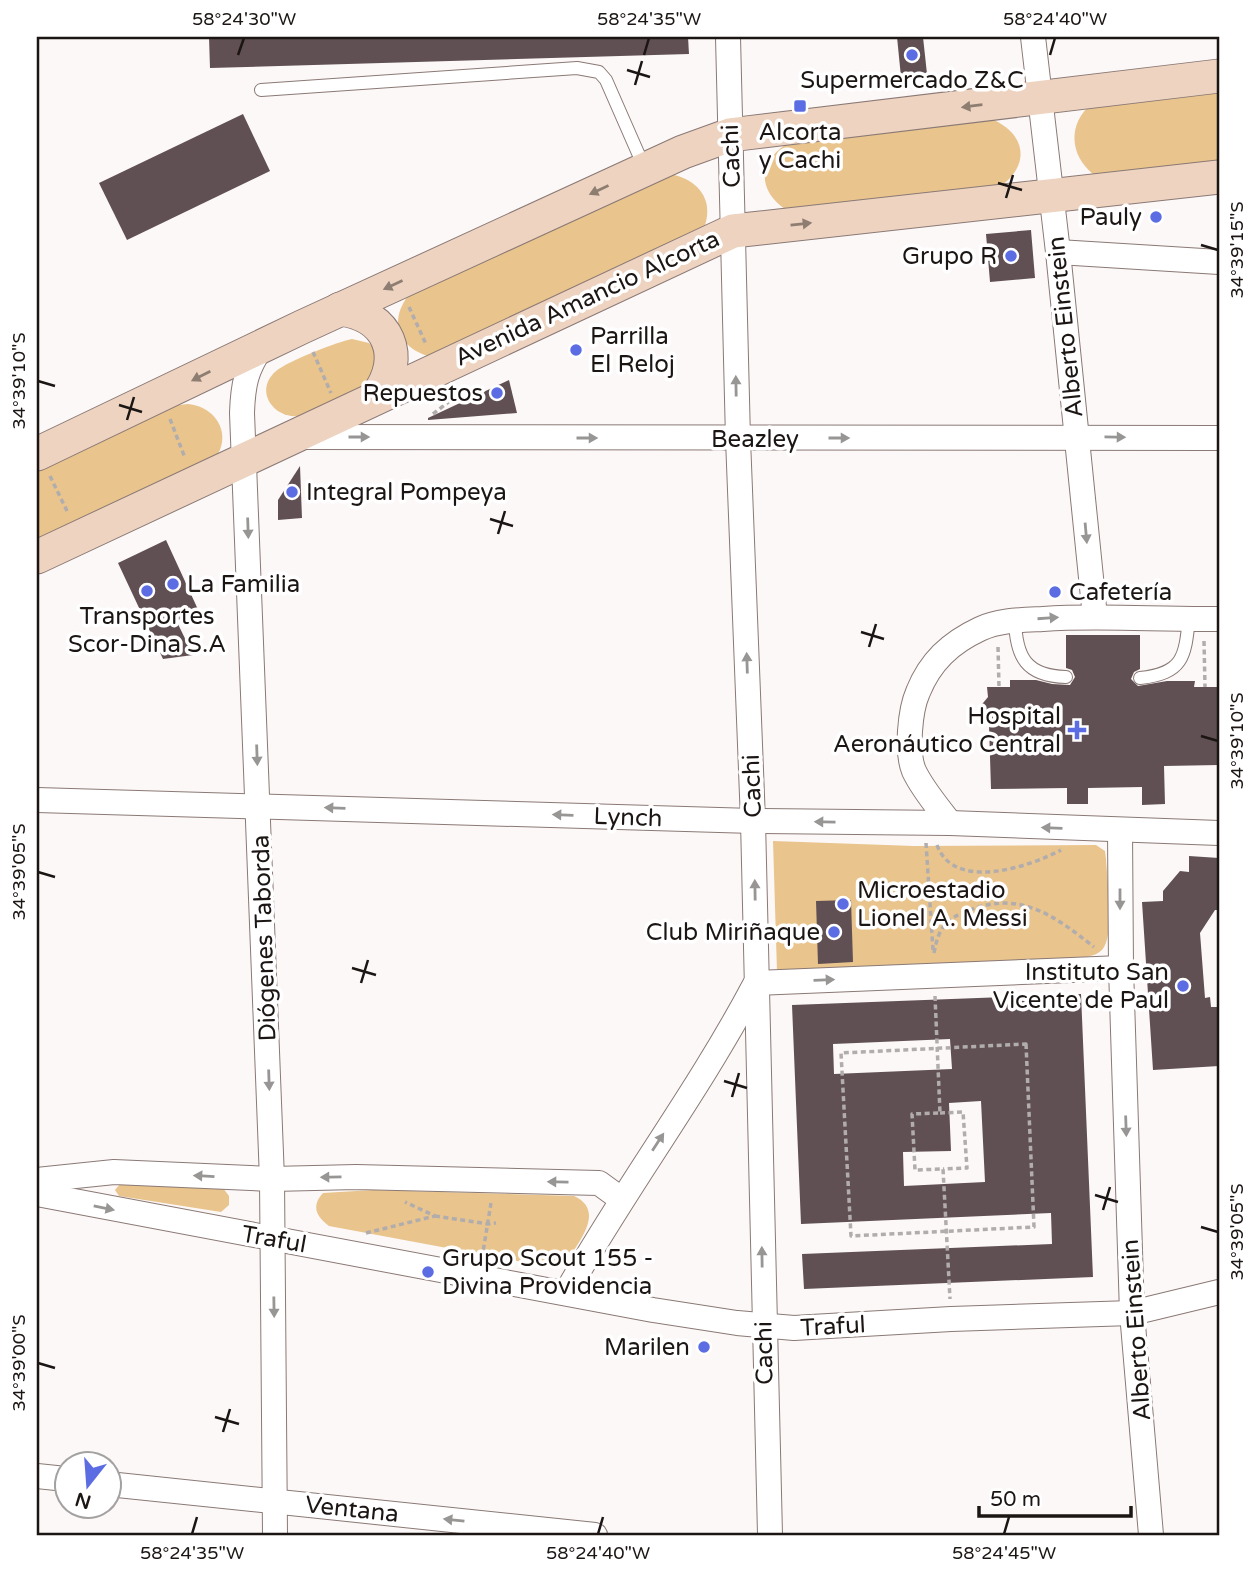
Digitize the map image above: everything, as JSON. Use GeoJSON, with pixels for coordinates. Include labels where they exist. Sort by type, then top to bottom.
{"type":"FeatureCollection","features":[{"type":"Feature","properties":{"kind":"main road"},"geometry":{"type":"LineString","coordinates":[[38,454],[340,309],[683,152],[730,135],[1219,76]]}},
{"type":"Feature","properties":{"kind":"main road","name":"Avenida Amancio Alcorta"},"geometry":{"type":"LineString","coordinates":[[37,557],[733,231],[1051,198],[1219,177]]}},
{"type":"Feature","properties":{"kind":"main road"},"geometry":{"type":"LineString","coordinates":[[340,309],[369,317],[380,327],[388,340],[392,355],[391,370],[386,384],[377,396]]}},
{"type":"Feature","properties":{"kind":"street","name":"Cachi"},"geometry":{"type":"LineString","coordinates":[[728,37],[738,439],[754,821],[770,1535]]}},
{"type":"Feature","properties":{"kind":"street","name":"Alberto Einstein"},"geometry":{"type":"LineString","coordinates":[[1033,37],[1058,252],[1094,617]]}},
{"type":"Feature","properties":{"kind":"street"},"geometry":{"type":"LineString","coordinates":[[1058,252],[1219,262]]}},
{"type":"Feature","properties":{"kind":"street","name":"Diógenes Taborda"},"geometry":{"type":"LineString","coordinates":[[262,346],[248,367],[242,395],[274,1239],[275,1535]]}},
{"type":"Feature","properties":{"kind":"street","name":"Beazley"},"geometry":{"type":"LineString","coordinates":[[291,437],[1219,438]]}},
{"type":"Feature","properties":{"kind":"street"},"geometry":{"type":"LineString","coordinates":[[936,823],[928,794],[913,768],[910,735],[914,701],[926,672],[947,649],[998,624],[1094,617],[1204,619]]}},
{"type":"Feature","properties":{"kind":"street","name":"Lynch"},"geometry":{"type":"LineString","coordinates":[[37,800],[1219,833]]}},
{"type":"Feature","properties":{"kind":"street","name":"Alberto Einstein"},"geometry":{"type":"LineString","coordinates":[[1110,830],[1121,968],[1132,1313],[1151,1535]]}},
{"type":"Feature","properties":{"kind":"street"},"geometry":{"type":"LineString","coordinates":[[566,1293],[621,1199],[732,1028],[756,983],[1121,968]]}},
{"type":"Feature","properties":{"kind":"street"},"geometry":{"type":"LineString","coordinates":[[37,1180],[114,1171],[272,1179],[356,1177],[599,1183],[621,1199]]}},
{"type":"Feature","properties":{"kind":"street","name":"Traful"},"geometry":{"type":"LineString","coordinates":[[37,1194],[653,1310],[764,1326],[794,1328],[1132,1313],[1219,1292]]}},
{"type":"Feature","properties":{"kind":"street","name":"Ventana"},"geometry":{"type":"LineString","coordinates":[[122,1484],[595,1535]]}},
{"type":"Feature","properties":{"kind":"lane"},"geometry":{"type":"LineString","coordinates":[[261,90],[577,68],[599,72],[606,80],[645,169]]}},
{"type":"Feature","properties":{"kind":"lane"},"geometry":{"type":"LineString","coordinates":[[1140,678],[1161,675],[1176,667],[1204,619]]}},
{"type":"Feature","properties":{"kind":"lane"},"geometry":{"type":"LineString","coordinates":[[998,624],[1023,660],[1033,669],[1045,675],[1066,677]]}},
{"type":"Feature","properties":{"kind":"path"},"geometry":{"type":"LineString","coordinates":[[302,327],[341,414]]}},
{"type":"Feature","properties":{"kind":"path"},"geometry":{"type":"LineString","coordinates":[[161,396],[195,482]]}},
{"type":"Feature","properties":{"kind":"path"},"geometry":{"type":"LineString","coordinates":[[38,454],[79,537]]}},
{"type":"Feature","properties":{"kind":"path"},"geometry":{"type":"LineString","coordinates":[[1204,619],[1205,687]]}},
{"type":"Feature","properties":{"kind":"path"},"geometry":{"type":"LineString","coordinates":[[998,624],[999,687]]}},
{"type":"Feature","properties":{"kind":"path"},"geometry":{"type":"LineString","coordinates":[[936,823],[938,849],[944,858],[956,868],[972,873],[994,871],[1042,859],[1110,830]]}},
{"type":"Feature","properties":{"kind":"path"},"geometry":{"type":"LineString","coordinates":[[936,823],[933,956],[937,937],[945,923],[953,917],[977,907],[1008,903],[1043,911],[1061,920],[1121,968]]}},
{"type":"Feature","properties":{"kind":"path"},"geometry":{"type":"LineString","coordinates":[[933,975],[940,1113]]}},
{"type":"Feature","properties":{"kind":"path"},"geometry":{"type":"LineString","coordinates":[[1026,1044],[1034,1227],[851,1236],[841,1053],[937,1048],[1026,1044]]}},
{"type":"Feature","properties":{"kind":"path"},"geometry":{"type":"LineString","coordinates":[[963,1112],[967,1168],[915,1170],[912,1114],[940,1113],[963,1112]]}},
{"type":"Feature","properties":{"kind":"path"},"geometry":{"type":"LineString","coordinates":[[943,1169],[951,1319]]}},
{"type":"Feature","properties":{"kind":"path"},"geometry":{"type":"LineString","coordinates":[[478,1276],[495,1180]]}},
{"type":"Feature","properties":{"kind":"path"},"geometry":{"type":"LineString","coordinates":[[403,1201],[435,1216],[496,1223]]}},
{"type":"Feature","properties":{"kind":"path"},"geometry":{"type":"LineString","coordinates":[[356,1254],[366,1233],[435,1216]]}},
{"type":"Feature","properties":{"kind":"shaded area"},"geometry":{"type":"Polygon","coordinates":[[[1219,90],[1219,168],[1097,177],[1077,153],[1077,125],[1088,107],[1219,90]]]}},
{"type":"Feature","properties":{"kind":"shaded area"},"geometry":{"type":"Polygon","coordinates":[[[994,120],[1013,134],[1020,151],[1017,169],[1001,186],[785,209],[776,202],[766,185],[766,168],[776,152],[785,145],[994,120]]]}},
{"type":"Feature","properties":{"kind":"shaded area"},"geometry":{"type":"Polygon","coordinates":[[[670,174],[690,182],[703,194],[707,212],[702,233],[428,356],[403,340],[398,324],[399,315],[408,296],[670,174]]]}},
{"type":"Feature","properties":{"kind":"shaded area"},"geometry":{"type":"Polygon","coordinates":[[[352,339],[369,343],[375,349],[375,381],[301,416],[291,416],[275,409],[267,395],[266,387],[276,371],[313,352],[352,339]]]}},
{"type":"Feature","properties":{"kind":"shaded area"},"geometry":{"type":"Polygon","coordinates":[[[188,404],[205,409],[217,421],[222,436],[218,454],[37,544],[37,472],[179,405],[188,404]]]}},
{"type":"Feature","properties":{"kind":"shaded area"},"geometry":{"type":"Polygon","coordinates":[[[773,841],[914,846],[1096,845],[1105,851],[1106,859],[1109,920],[1106,943],[1095,955],[1071,959],[777,972],[773,841]]]}},
{"type":"Feature","properties":{"kind":"shaded area"},"geometry":{"type":"Polygon","coordinates":[[[120,1184],[223,1188],[229,1196],[229,1205],[221,1212],[119,1196],[115,1190],[120,1184]]]}},
{"type":"Feature","properties":{"kind":"shaded area"},"geometry":{"type":"Polygon","coordinates":[[[373,1190],[574,1196],[584,1202],[589,1219],[582,1238],[565,1264],[549,1267],[329,1226],[318,1215],[317,1202],[323,1193],[373,1190]]]}},
{"type":"Feature","properties":{"kind":"building"},"geometry":{"type":"Polygon","coordinates":[[[209,37],[688,37],[689,54],[210,68],[209,37]]]}},
{"type":"Feature","properties":{"kind":"building","name":"Supermercado Z&C"},"geometry":{"type":"Polygon","coordinates":[[[897,37],[923,37],[927,74],[901,77],[897,37]]]}},
{"type":"Feature","properties":{"kind":"building"},"geometry":{"type":"Polygon","coordinates":[[[243,114],[270,171],[127,240],[99,183],[243,114]]]}},
{"type":"Feature","properties":{"kind":"building","name":"Grupo R"},"geometry":{"type":"Polygon","coordinates":[[[1031,230],[1035,278],[990,282],[986,234],[1031,230]]]}},
{"type":"Feature","properties":{"kind":"building","name":"Repuestos"},"geometry":{"type":"Polygon","coordinates":[[[509,380],[517,413],[428,420],[428,418],[509,380]]]}},
{"type":"Feature","properties":{"kind":"building","name":"Integral Pompeya"},"geometry":{"type":"Polygon","coordinates":[[[300,466],[302,518],[278,520],[278,500],[300,466]]]}},
{"type":"Feature","properties":{"kind":"building","name":"Transportes Scor-Dina S.A"},"geometry":{"type":"Polygon","coordinates":[[[166,540],[201,616],[176,620],[193,655],[163,659],[118,563],[166,540]]]}},
{"type":"Feature","properties":{"kind":"building"},"geometry":{"type":"Polygon","coordinates":[[[1066,635],[1140,635],[1140,669],[1134,672],[1131,679],[1138,686],[1167,681],[1195,681],[1194,687],[1217,687],[1219,765],[1164,766],[1165,804],[1142,805],[1142,787],[1088,788],[1088,804],[1067,804],[1067,788],[991,789],[989,725],[981,720],[978,709],[988,697],[987,687],[1010,687],[1010,680],[1036,680],[1070,685],[1075,677],[1072,670],[1066,668],[1066,635]]]}},
{"type":"Feature","properties":{"kind":"building","name":"Instituto San Vicente de Paul"},"geometry":{"type":"Polygon","coordinates":[[[1189,856],[1219,858],[1219,910],[1215,910],[1200,933],[1205,998],[1210,997],[1211,1007],[1219,1007],[1219,1066],[1153,1070],[1142,902],[1163,901],[1163,891],[1180,871],[1189,872],[1189,856]]]}},
{"type":"Feature","properties":{"kind":"building","name":"Club Miriñaque"},"geometry":{"type":"Polygon","coordinates":[[[851,900],[853,962],[818,964],[816,901],[851,900]]]}},
{"type":"Feature","properties":{"kind":"building"},"geometry":{"type":"Polygon","coordinates":[[[1081,994],[1093,1277],[804,1289],[802,1254],[1052,1244],[1051,1213],[801,1224],[792,1005],[1081,994]],[[950,1039],[833,1044],[834,1074],[952,1069],[950,1039]],[[981,1101],[949,1103],[951,1151],[903,1152],[904,1186],[985,1182],[981,1101]]]}},
{"type":"Feature","properties":{"kind":"place","name":"Supermercado Z&C"},"geometry":{"type":"Point","coordinates":[912,55]}},
{"type":"Feature","properties":{"kind":"place","name":"Alcorta y Cachi"},"geometry":{"type":"Point","coordinates":[800,106]}},
{"type":"Feature","properties":{"kind":"place","name":"Pauly"},"geometry":{"type":"Point","coordinates":[1156,217]}},
{"type":"Feature","properties":{"kind":"place","name":"Grupo R"},"geometry":{"type":"Point","coordinates":[1011,256]}},
{"type":"Feature","properties":{"kind":"place","name":"Parrilla El Reloj"},"geometry":{"type":"Point","coordinates":[576,350]}},
{"type":"Feature","properties":{"kind":"place","name":"Repuestos"},"geometry":{"type":"Point","coordinates":[497,393]}},
{"type":"Feature","properties":{"kind":"place","name":"Integral Pompeya"},"geometry":{"type":"Point","coordinates":[292,492]}},
{"type":"Feature","properties":{"kind":"place","name":"La Familia"},"geometry":{"type":"Point","coordinates":[173,584]}},
{"type":"Feature","properties":{"kind":"place","name":"Transportes Scor-Dina S.A"},"geometry":{"type":"Point","coordinates":[147,591]}},
{"type":"Feature","properties":{"kind":"place","name":"Cafetería"},"geometry":{"type":"Point","coordinates":[1055,592]}},
{"type":"Feature","properties":{"kind":"place","name":"Hospital Aeronáutico Central"},"geometry":{"type":"Point","coordinates":[1077,730]}},
{"type":"Feature","properties":{"kind":"place","name":"Microestadio Lionel A. Messi"},"geometry":{"type":"Point","coordinates":[843,904]}},
{"type":"Feature","properties":{"kind":"place","name":"Club Miriñaque"},"geometry":{"type":"Point","coordinates":[834,932]}},
{"type":"Feature","properties":{"kind":"place","name":"Instituto San Vicente de Paul"},"geometry":{"type":"Point","coordinates":[1183,986]}},
{"type":"Feature","properties":{"kind":"place","name":"Grupo Scout 155 - Divina Providencia"},"geometry":{"type":"Point","coordinates":[428,1272]}},
{"type":"Feature","properties":{"kind":"place","name":"Marilen"},"geometry":{"type":"Point","coordinates":[704,1347]}}]}
